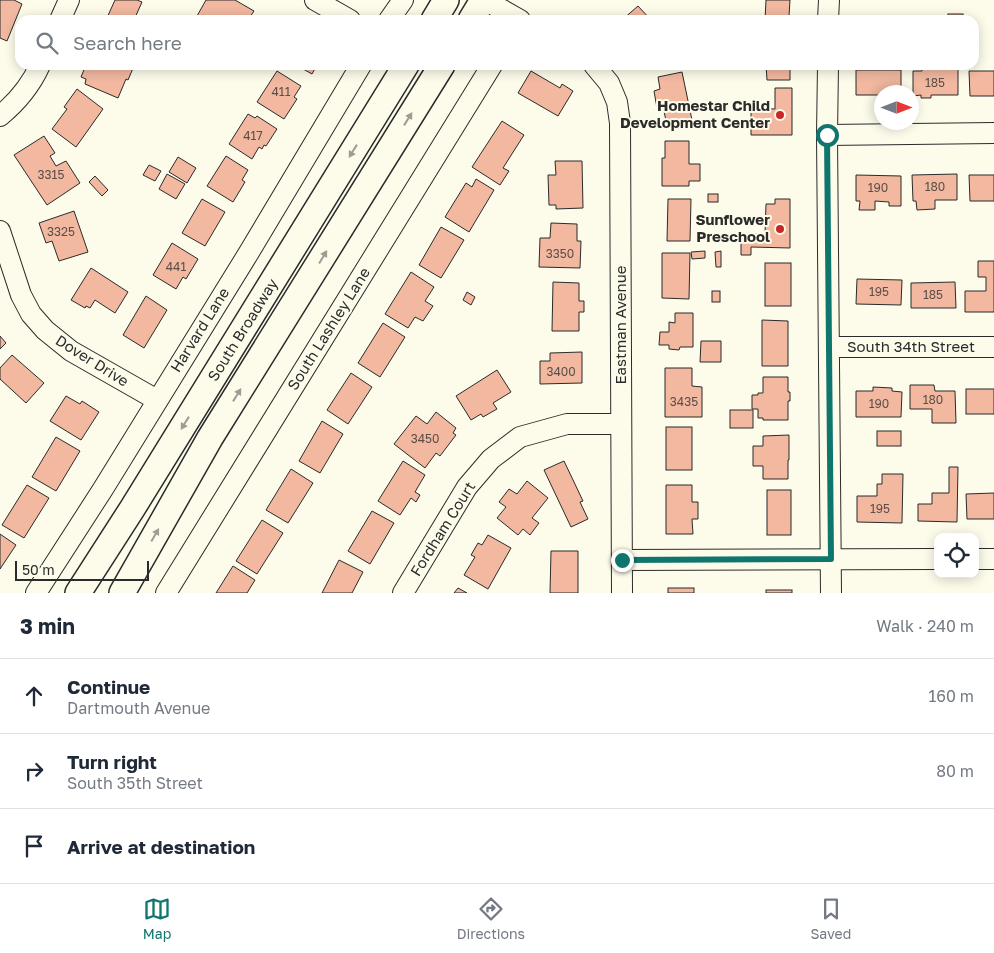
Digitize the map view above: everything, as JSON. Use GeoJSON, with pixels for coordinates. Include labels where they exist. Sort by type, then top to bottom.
{"type":"FeatureCollection","features":[{"type":"Feature","properties":{"kind":"main road"},"geometry":{"type":"LineString","coordinates":[[437,15],[446,0]]}},
{"type":"Feature","properties":{"kind":"main road"},"geometry":{"type":"LineString","coordinates":[[474,15],[484,0]]}},
{"type":"Feature","properties":{"kind":"main road","name":"South Broadway"},"geometry":{"type":"LineString","coordinates":[[78,593],[132,509],[403,70]]}},
{"type":"Feature","properties":{"kind":"main road","name":"South Broadway"},"geometry":{"type":"LineString","coordinates":[[122,593],[210,438],[439,70]]}},
{"type":"Feature","properties":{"kind":"street"},"geometry":{"type":"LineString","coordinates":[[62,15],[69,0]]}},
{"type":"Feature","properties":{"kind":"street"},"geometry":{"type":"LineString","coordinates":[[315,0],[341,15]]}},
{"type":"Feature","properties":{"kind":"street"},"geometry":{"type":"LineString","coordinates":[[392,15],[403,0]]}},
{"type":"Feature","properties":{"kind":"street"},"geometry":{"type":"LineString","coordinates":[[484,0],[511,15]]}},
{"type":"Feature","properties":{"kind":"street"},"geometry":{"type":"LineString","coordinates":[[828,15],[829,0]]}},
{"type":"Feature","properties":{"kind":"street"},"geometry":{"type":"LineString","coordinates":[[0,116],[15,103],[38,70]]}},
{"type":"Feature","properties":{"kind":"street","name":"Harvard Lane"},"geometry":{"type":"LineString","coordinates":[[36,593],[248,254],[358,70]]}},
{"type":"Feature","properties":{"kind":"street","name":"South Lashley Lane"},"geometry":{"type":"LineString","coordinates":[[166,593],[489,70]]}},
{"type":"Feature","properties":{"kind":"street","name":"Eastman Avenue"},"geometry":{"type":"LineString","coordinates":[[598,70],[609,82],[617,102],[620,123],[622,593]]}},
{"type":"Feature","properties":{"kind":"street"},"geometry":{"type":"LineString","coordinates":[[828,70],[831,593]]}},
{"type":"Feature","properties":{"kind":"street"},"geometry":{"type":"LineString","coordinates":[[827,135],[994,133]]}},
{"type":"Feature","properties":{"kind":"street","name":"Dover Drive"},"geometry":{"type":"LineString","coordinates":[[0,231],[21,295],[31,314],[45,330],[71,351],[157,400]]}},
{"type":"Feature","properties":{"kind":"street","name":"South 34th Street"},"geometry":{"type":"LineString","coordinates":[[829,347],[994,347]]}},
{"type":"Feature","properties":{"kind":"street","name":"Fordham Court"},"geometry":{"type":"LineString","coordinates":[[403,593],[467,487],[491,459],[520,437],[567,424],[622,424]]}},
{"type":"Feature","properties":{"kind":"street"},"geometry":{"type":"LineString","coordinates":[[622,560],[934,559]]}},
{"type":"Feature","properties":{"kind":"street"},"geometry":{"type":"LineString","coordinates":[[979,559],[994,560]]}},
{"type":"Feature","properties":{"kind":"building"},"geometry":{"type":"Polygon","coordinates":[[[0,0],[14,0],[22,4],[18,15],[15,15],[15,21],[7,41],[0,38],[0,0]]]}},
{"type":"Feature","properties":{"kind":"building"},"geometry":{"type":"Polygon","coordinates":[[[115,0],[137,0],[142,2],[136,15],[108,15],[115,0]]]}},
{"type":"Feature","properties":{"kind":"building"},"geometry":{"type":"Polygon","coordinates":[[[206,0],[235,0],[254,11],[251,15],[198,15],[206,0]]]}},
{"type":"Feature","properties":{"kind":"building"},"geometry":{"type":"Polygon","coordinates":[[[766,0],[790,0],[789,15],[765,15],[766,0]]]}},
{"type":"Feature","properties":{"kind":"building"},"geometry":{"type":"Polygon","coordinates":[[[638,6],[646,15],[628,15],[638,6]]]}},
{"type":"Feature","properties":{"kind":"building"},"geometry":{"type":"Polygon","coordinates":[[[84,70],[132,70],[128,80],[126,79],[118,98],[85,84],[86,79],[81,77],[84,70]]]}},
{"type":"Feature","properties":{"kind":"building"},"geometry":{"type":"Polygon","coordinates":[[[305,70],[314,70],[312,74],[305,70]]]}},
{"type":"Feature","properties":{"kind":"building"},"geometry":{"type":"Polygon","coordinates":[[[766,70],[790,70],[790,80],[767,80],[766,70]]]}},
{"type":"Feature","properties":{"kind":"building"},"geometry":{"type":"Polygon","coordinates":[[[856,70],[901,70],[901,85],[874,85],[874,95],[856,95],[856,70]]]}},
{"type":"Feature","properties":{"kind":"building"},"geometry":{"type":"Polygon","coordinates":[[[958,70],[958,95],[931,95],[931,98],[921,98],[921,95],[919,95],[919,85],[913,85],[913,71],[958,70]]]}},
{"type":"Feature","properties":{"kind":"building"},"geometry":{"type":"Polygon","coordinates":[[[277,71],[301,86],[294,97],[297,99],[284,119],[257,102],[277,71]]]}},
{"type":"Feature","properties":{"kind":"building"},"geometry":{"type":"Polygon","coordinates":[[[531,71],[560,88],[562,84],[573,91],[558,116],[518,93],[531,71]]]}},
{"type":"Feature","properties":{"kind":"building"},"geometry":{"type":"Polygon","coordinates":[[[969,71],[994,71],[994,96],[970,96],[969,71]]]}},
{"type":"Feature","properties":{"kind":"building"},"geometry":{"type":"Polygon","coordinates":[[[682,72],[692,120],[667,125],[663,107],[657,108],[654,91],[660,89],[658,77],[682,72]]]}},
{"type":"Feature","properties":{"kind":"building"},"geometry":{"type":"Polygon","coordinates":[[[775,88],[792,88],[792,135],[751,135],[751,108],[775,109],[775,88]]]}},
{"type":"Feature","properties":{"kind":"building"},"geometry":{"type":"Polygon","coordinates":[[[77,89],[103,109],[76,147],[52,129],[67,109],[64,107],[77,89]]]}},
{"type":"Feature","properties":{"kind":"building"},"geometry":{"type":"Polygon","coordinates":[[[248,114],[255,118],[257,116],[277,129],[266,146],[264,145],[262,149],[259,147],[252,159],[229,144],[248,114]]]}},
{"type":"Feature","properties":{"kind":"building"},"geometry":{"type":"Polygon","coordinates":[[[502,121],[524,135],[503,168],[509,171],[500,185],[472,167],[502,121]]]}},
{"type":"Feature","properties":{"kind":"building"},"geometry":{"type":"Polygon","coordinates":[[[44,136],[55,153],[50,156],[56,166],[66,161],[80,183],[47,205],[14,155],[44,136]]]}},
{"type":"Feature","properties":{"kind":"building"},"geometry":{"type":"Polygon","coordinates":[[[665,141],[689,141],[689,164],[700,164],[700,181],[689,181],[689,186],[662,186],[662,158],[665,158],[665,141]]]}},
{"type":"Feature","properties":{"kind":"building"},"geometry":{"type":"Polygon","coordinates":[[[226,156],[248,170],[242,180],[245,182],[233,202],[207,186],[226,156]]]}},
{"type":"Feature","properties":{"kind":"building"},"geometry":{"type":"Polygon","coordinates":[[[178,157],[196,168],[187,183],[169,172],[178,157]]]}},
{"type":"Feature","properties":{"kind":"building"},"geometry":{"type":"Polygon","coordinates":[[[555,161],[582,161],[583,208],[556,209],[556,205],[549,205],[548,175],[556,175],[555,161]]]}},
{"type":"Feature","properties":{"kind":"building"},"geometry":{"type":"Polygon","coordinates":[[[149,165],[161,171],[155,181],[143,175],[149,165]]]}},
{"type":"Feature","properties":{"kind":"building"},"geometry":{"type":"Polygon","coordinates":[[[167,174],[185,184],[176,199],[159,189],[167,174]]]}},
{"type":"Feature","properties":{"kind":"building"},"geometry":{"type":"Polygon","coordinates":[[[957,174],[957,200],[935,200],[935,209],[917,210],[916,201],[913,201],[912,175],[957,174]]]}},
{"type":"Feature","properties":{"kind":"building"},"geometry":{"type":"Polygon","coordinates":[[[856,175],[901,176],[901,206],[889,206],[889,202],[875,201],[875,210],[859,210],[860,201],[856,201],[856,175]]]}},
{"type":"Feature","properties":{"kind":"building"},"geometry":{"type":"Polygon","coordinates":[[[969,175],[994,175],[994,201],[970,201],[969,175]]]}},
{"type":"Feature","properties":{"kind":"building"},"geometry":{"type":"Polygon","coordinates":[[[95,176],[108,190],[102,196],[89,182],[95,176]]]}},
{"type":"Feature","properties":{"kind":"building"},"geometry":{"type":"Polygon","coordinates":[[[476,179],[494,190],[469,232],[445,217],[466,183],[472,187],[476,179]]]}},
{"type":"Feature","properties":{"kind":"building"},"geometry":{"type":"Polygon","coordinates":[[[708,194],[718,194],[718,202],[708,202],[708,194]]]}},
{"type":"Feature","properties":{"kind":"building"},"geometry":{"type":"Polygon","coordinates":[[[202,199],[225,212],[205,246],[182,233],[202,199]]]}},
{"type":"Feature","properties":{"kind":"building"},"geometry":{"type":"Polygon","coordinates":[[[668,199],[691,199],[690,241],[667,241],[668,199]]]}},
{"type":"Feature","properties":{"kind":"building"},"geometry":{"type":"Polygon","coordinates":[[[775,199],[790,199],[790,248],[751,247],[751,255],[741,255],[741,241],[751,241],[751,234],[765,234],[766,204],[775,204],[775,199]]]}},
{"type":"Feature","properties":{"kind":"building"},"geometry":{"type":"Polygon","coordinates":[[[74,211],[88,252],[59,261],[52,241],[46,243],[39,223],[74,211]]]}},
{"type":"Feature","properties":{"kind":"building"},"geometry":{"type":"Polygon","coordinates":[[[551,223],[577,224],[577,241],[581,241],[580,268],[539,267],[540,238],[550,238],[551,223]]]}},
{"type":"Feature","properties":{"kind":"building"},"geometry":{"type":"Polygon","coordinates":[[[441,227],[464,240],[441,278],[419,265],[441,227]]]}},
{"type":"Feature","properties":{"kind":"building"},"geometry":{"type":"Polygon","coordinates":[[[172,243],[198,259],[186,279],[183,277],[176,289],[153,275],[172,243]]]}},
{"type":"Feature","properties":{"kind":"building"},"geometry":{"type":"Polygon","coordinates":[[[705,251],[705,258],[692,259],[691,252],[705,251]]]}},
{"type":"Feature","properties":{"kind":"building"},"geometry":{"type":"Polygon","coordinates":[[[721,251],[721,267],[716,267],[715,252],[721,251]]]}},
{"type":"Feature","properties":{"kind":"building"},"geometry":{"type":"Polygon","coordinates":[[[662,253],[690,253],[689,299],[662,298],[662,253]]]}},
{"type":"Feature","properties":{"kind":"building"},"geometry":{"type":"Polygon","coordinates":[[[978,261],[994,261],[994,312],[965,312],[965,291],[986,291],[986,277],[978,277],[978,261]]]}},
{"type":"Feature","properties":{"kind":"building"},"geometry":{"type":"Polygon","coordinates":[[[765,263],[791,263],[791,306],[765,306],[765,263]]]}},
{"type":"Feature","properties":{"kind":"building"},"geometry":{"type":"Polygon","coordinates":[[[91,268],[128,292],[115,313],[95,300],[90,308],[86,306],[85,308],[71,300],[91,268]]]}},
{"type":"Feature","properties":{"kind":"building"},"geometry":{"type":"Polygon","coordinates":[[[411,272],[434,287],[425,301],[433,306],[423,321],[415,317],[408,328],[385,314],[411,272]]]}},
{"type":"Feature","properties":{"kind":"building"},"geometry":{"type":"Polygon","coordinates":[[[857,279],[902,280],[901,305],[856,304],[857,279]]]}},
{"type":"Feature","properties":{"kind":"building"},"geometry":{"type":"Polygon","coordinates":[[[553,282],[579,283],[579,301],[584,301],[584,312],[579,312],[579,331],[552,331],[553,282]]]}},
{"type":"Feature","properties":{"kind":"building"},"geometry":{"type":"Polygon","coordinates":[[[955,282],[956,308],[911,308],[911,283],[955,282]]]}},
{"type":"Feature","properties":{"kind":"building"},"geometry":{"type":"Polygon","coordinates":[[[712,291],[720,291],[720,302],[712,302],[712,291]]]}},
{"type":"Feature","properties":{"kind":"building"},"geometry":{"type":"Polygon","coordinates":[[[467,292],[475,297],[471,305],[463,300],[467,292]]]}},
{"type":"Feature","properties":{"kind":"building"},"geometry":{"type":"Polygon","coordinates":[[[146,296],[167,310],[144,348],[123,335],[146,296]]]}},
{"type":"Feature","properties":{"kind":"building"},"geometry":{"type":"Polygon","coordinates":[[[675,313],[693,313],[693,347],[680,347],[679,350],[669,349],[669,345],[659,345],[660,332],[669,332],[669,322],[675,323],[675,313]]]}},
{"type":"Feature","properties":{"kind":"building"},"geometry":{"type":"Polygon","coordinates":[[[762,320],[788,321],[788,366],[762,366],[762,320]]]}},
{"type":"Feature","properties":{"kind":"building"},"geometry":{"type":"Polygon","coordinates":[[[383,323],[405,337],[380,377],[358,363],[383,323]]]}},
{"type":"Feature","properties":{"kind":"building"},"geometry":{"type":"Polygon","coordinates":[[[0,336],[6,343],[0,349],[0,336]]]}},
{"type":"Feature","properties":{"kind":"building"},"geometry":{"type":"Polygon","coordinates":[[[701,341],[721,341],[721,362],[700,362],[701,341]]]}},
{"type":"Feature","properties":{"kind":"building"},"geometry":{"type":"Polygon","coordinates":[[[582,352],[582,383],[540,384],[540,361],[550,361],[550,353],[582,352]]]}},
{"type":"Feature","properties":{"kind":"building"},"geometry":{"type":"Polygon","coordinates":[[[12,355],[44,383],[26,403],[0,379],[0,368],[12,355]]]}},
{"type":"Feature","properties":{"kind":"building"},"geometry":{"type":"Polygon","coordinates":[[[665,368],[692,368],[692,386],[702,387],[702,417],[665,417],[665,368]]]}},
{"type":"Feature","properties":{"kind":"building"},"geometry":{"type":"Polygon","coordinates":[[[497,370],[511,392],[493,403],[497,409],[483,417],[481,414],[471,420],[456,396],[497,370]]]}},
{"type":"Feature","properties":{"kind":"building"},"geometry":{"type":"Polygon","coordinates":[[[351,373],[372,387],[348,424],[327,410],[351,373]]]}},
{"type":"Feature","properties":{"kind":"building"},"geometry":{"type":"Polygon","coordinates":[[[763,377],[788,377],[790,401],[788,401],[788,420],[763,420],[763,418],[758,418],[758,409],[752,409],[752,395],[763,393],[763,377]]]}},
{"type":"Feature","properties":{"kind":"building"},"geometry":{"type":"Polygon","coordinates":[[[910,385],[934,385],[935,391],[955,391],[956,423],[932,423],[932,409],[910,409],[910,385]]]}},
{"type":"Feature","properties":{"kind":"building"},"geometry":{"type":"Polygon","coordinates":[[[873,387],[892,388],[892,391],[902,392],[901,417],[856,417],[856,391],[873,391],[873,387]]]}},
{"type":"Feature","properties":{"kind":"building"},"geometry":{"type":"Polygon","coordinates":[[[966,389],[994,389],[994,414],[966,414],[966,389]]]}},
{"type":"Feature","properties":{"kind":"building"},"geometry":{"type":"Polygon","coordinates":[[[66,396],[80,404],[82,401],[99,412],[81,440],[50,421],[66,396]]]}},
{"type":"Feature","properties":{"kind":"building"},"geometry":{"type":"Polygon","coordinates":[[[730,410],[753,410],[753,428],[730,428],[730,410]]]}},
{"type":"Feature","properties":{"kind":"building"},"geometry":{"type":"Polygon","coordinates":[[[436,412],[456,428],[453,433],[456,435],[440,456],[436,453],[425,468],[394,444],[416,416],[427,424],[436,412]]]}},
{"type":"Feature","properties":{"kind":"building"},"geometry":{"type":"Polygon","coordinates":[[[322,421],[343,434],[320,473],[299,461],[322,421]]]}},
{"type":"Feature","properties":{"kind":"building"},"geometry":{"type":"Polygon","coordinates":[[[666,427],[692,427],[692,470],[666,470],[666,427]]]}},
{"type":"Feature","properties":{"kind":"building"},"geometry":{"type":"Polygon","coordinates":[[[877,431],[901,431],[901,446],[877,446],[877,431]]]}},
{"type":"Feature","properties":{"kind":"building"},"geometry":{"type":"Polygon","coordinates":[[[789,435],[788,479],[763,479],[763,466],[753,466],[753,446],[763,446],[763,436],[789,435]]]}},
{"type":"Feature","properties":{"kind":"building"},"geometry":{"type":"Polygon","coordinates":[[[56,437],[80,451],[56,491],[32,477],[56,437]]]}},
{"type":"Feature","properties":{"kind":"building"},"geometry":{"type":"Polygon","coordinates":[[[403,461],[425,475],[415,492],[420,495],[416,502],[411,498],[400,515],[378,501],[403,461]]]}},
{"type":"Feature","properties":{"kind":"building"},"geometry":{"type":"Polygon","coordinates":[[[564,461],[583,501],[580,502],[588,519],[571,527],[544,470],[564,461]]]}},
{"type":"Feature","properties":{"kind":"building"},"geometry":{"type":"Polygon","coordinates":[[[949,467],[958,467],[957,522],[918,521],[918,504],[932,504],[932,493],[949,493],[949,467]]]}},
{"type":"Feature","properties":{"kind":"building"},"geometry":{"type":"Polygon","coordinates":[[[291,469],[313,483],[288,523],[266,510],[291,469]]]}},
{"type":"Feature","properties":{"kind":"building"},"geometry":{"type":"Polygon","coordinates":[[[882,474],[903,474],[902,523],[857,522],[857,496],[877,496],[877,484],[882,484],[882,474]]]}},
{"type":"Feature","properties":{"kind":"building"},"geometry":{"type":"Polygon","coordinates":[[[527,481],[548,498],[532,518],[539,523],[530,535],[523,529],[518,535],[497,518],[506,507],[499,502],[509,489],[517,494],[527,481]]]}},
{"type":"Feature","properties":{"kind":"building"},"geometry":{"type":"Polygon","coordinates":[[[27,485],[49,498],[24,538],[2,525],[27,485]]]}},
{"type":"Feature","properties":{"kind":"building"},"geometry":{"type":"Polygon","coordinates":[[[666,485],[692,485],[692,502],[698,502],[698,519],[692,519],[693,534],[666,534],[666,485]]]}},
{"type":"Feature","properties":{"kind":"building"},"geometry":{"type":"Polygon","coordinates":[[[767,490],[791,490],[791,535],[767,535],[767,490]]]}},
{"type":"Feature","properties":{"kind":"building"},"geometry":{"type":"Polygon","coordinates":[[[994,493],[994,519],[967,519],[966,494],[994,493]]]}},
{"type":"Feature","properties":{"kind":"building"},"geometry":{"type":"Polygon","coordinates":[[[372,511],[394,523],[370,564],[348,551],[372,511]]]}},
{"type":"Feature","properties":{"kind":"building"},"geometry":{"type":"Polygon","coordinates":[[[262,520],[283,533],[257,574],[236,561],[262,520]]]}},
{"type":"Feature","properties":{"kind":"building"},"geometry":{"type":"Polygon","coordinates":[[[0,534],[16,545],[0,569],[0,534]]]}},
{"type":"Feature","properties":{"kind":"building"},"geometry":{"type":"Polygon","coordinates":[[[488,535],[511,548],[488,589],[464,575],[475,557],[471,555],[478,543],[482,545],[488,535]]]}},
{"type":"Feature","properties":{"kind":"building"},"geometry":{"type":"Polygon","coordinates":[[[551,551],[578,551],[578,593],[550,593],[551,551]]]}},
{"type":"Feature","properties":{"kind":"building"},"geometry":{"type":"Polygon","coordinates":[[[339,560],[363,572],[352,593],[322,593],[339,560]]]}},
{"type":"Feature","properties":{"kind":"building"},"geometry":{"type":"Polygon","coordinates":[[[233,566],[255,580],[247,593],[216,593],[233,566]]]}},
{"type":"Feature","properties":{"kind":"building"},"geometry":{"type":"Polygon","coordinates":[[[458,588],[467,593],[454,593],[458,588]]]}},
{"type":"Feature","properties":{"kind":"building"},"geometry":{"type":"Polygon","coordinates":[[[668,588],[694,588],[694,593],[668,593],[668,588]]]}},
{"type":"Feature","properties":{"kind":"building"},"geometry":{"type":"Polygon","coordinates":[[[766,590],[792,590],[792,593],[766,593],[766,590]]]}},
{"type":"Feature","properties":{"kind":"place","name":"Homestar Child Development Center"},"geometry":{"type":"Point","coordinates":[780,115]}},
{"type":"Feature","properties":{"kind":"place","name":"Sunflower Preschool"},"geometry":{"type":"Point","coordinates":[780,229]}},
{"type":"Feature","properties":{"kind":"route"},"geometry":{"type":"LineString","coordinates":[[622,560],[831,559],[827,135]]}}]}
